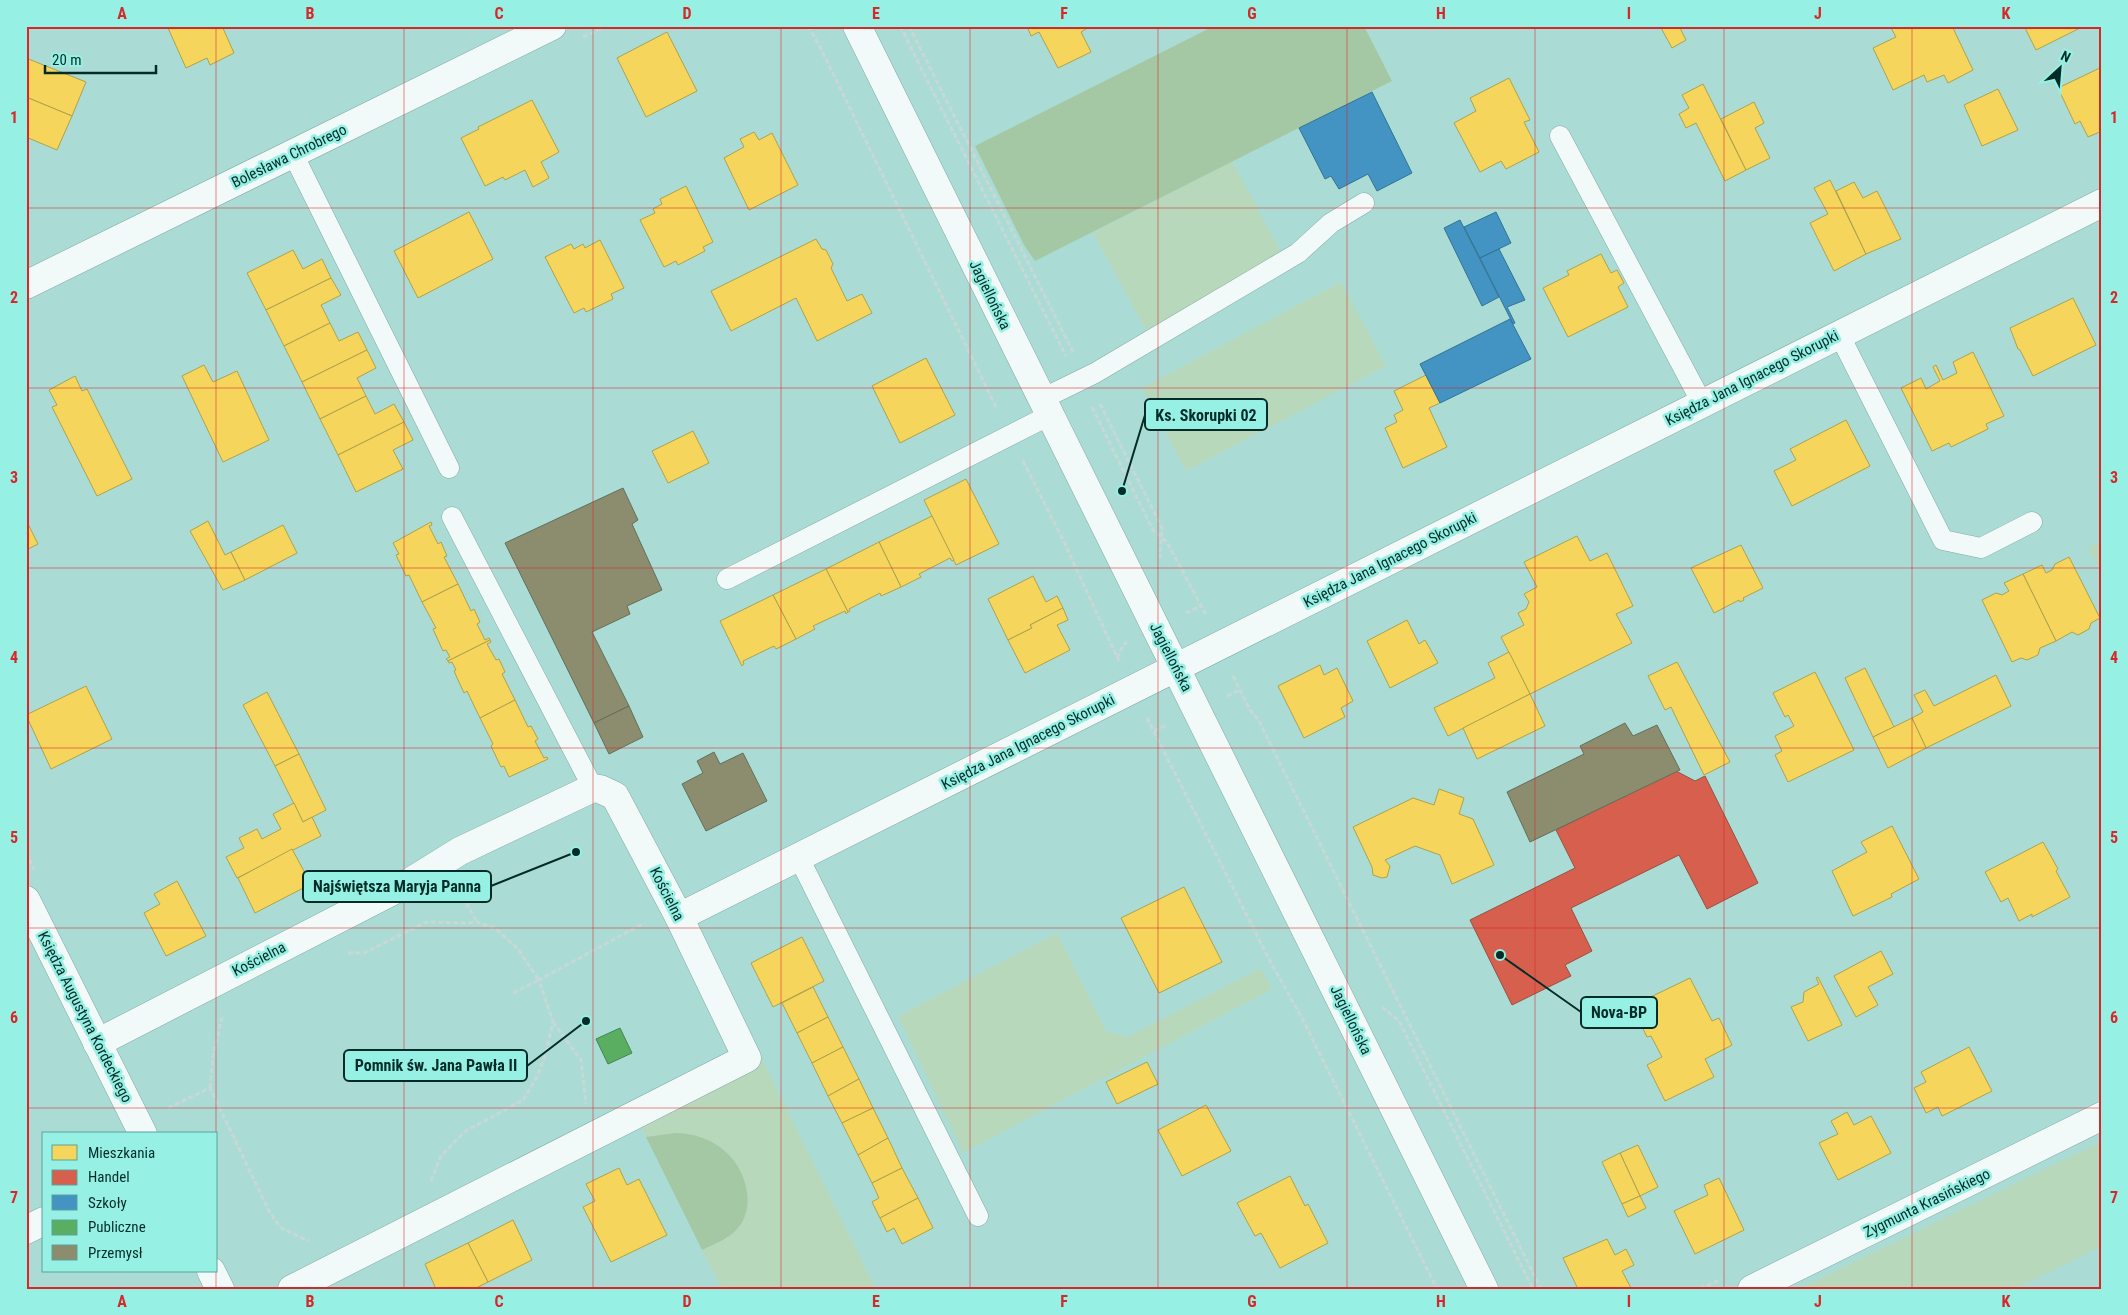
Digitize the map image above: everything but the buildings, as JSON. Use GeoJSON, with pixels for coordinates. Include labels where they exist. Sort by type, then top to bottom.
{"type":"FeatureCollection","features":[{"type":"Feature","properties":{"kind":"street","name":"Bolesława Chrobrego"},"geometry":{"type":"LineString","coordinates":[[26,285],[552,26]]}},
{"type":"Feature","properties":{"kind":"street","name":"Jagiellońska"},"geometry":{"type":"LineString","coordinates":[[857,26],[1484,1289]]}},
{"type":"Feature","properties":{"kind":"street","name":"Księdza Jana Ignacego Skorupki"},"geometry":{"type":"LineString","coordinates":[[676,912],[799,858],[2102,202]]}},
{"type":"Feature","properties":{"kind":"street","name":"Kościelna"},"geometry":{"type":"LineString","coordinates":[[97,1042],[410,882],[460,851],[593,788],[607,791],[620,802],[747,1058],[292,1289]]}},
{"type":"Feature","properties":{"kind":"street","name":"Księdza Augustyna Kordeckiego"},"geometry":{"type":"LineString","coordinates":[[26,900],[140,1128]]}},
{"type":"Feature","properties":{"kind":"street","name":"Zygmunta Krasińskiego"},"geometry":{"type":"LineString","coordinates":[[1752,1289],[2102,1116]]}},
{"type":"Feature","properties":{"kind":"street"},"geometry":{"type":"LineString","coordinates":[[26,1230],[42,1222]]}},
{"type":"Feature","properties":{"kind":"street"},"geometry":{"type":"LineString","coordinates":[[212,1272],[220,1289]]}},
{"type":"Feature","properties":{"kind":"lane"},"geometry":{"type":"LineString","coordinates":[[1560,136],[1702,403]]}},
{"type":"Feature","properties":{"kind":"lane"},"geometry":{"type":"LineString","coordinates":[[293,154],[448,468]]}},
{"type":"Feature","properties":{"kind":"lane"},"geometry":{"type":"LineString","coordinates":[[727,578],[1010,435],[1080,380],[1298,253],[1331,223],[1364,203]]}},
{"type":"Feature","properties":{"kind":"lane"},"geometry":{"type":"LineString","coordinates":[[1839,334],[1943,540],[1981,548],[2032,522]]}},
{"type":"Feature","properties":{"kind":"lane"},"geometry":{"type":"LineString","coordinates":[[452,517],[593,788]]}},
{"type":"Feature","properties":{"kind":"lane"},"geometry":{"type":"LineString","coordinates":[[799,858],[978,1216]]}},
{"type":"Feature","properties":{"kind":"path"},"geometry":{"type":"LineString","coordinates":[[808,26],[1063,540],[1133,689],[1271,963],[1302,1018],[1437,1289]]}},
{"type":"Feature","properties":{"kind":"path"},"geometry":{"type":"LineString","coordinates":[[900,26],[1068,361],[1080,380],[1096,397],[1162,528],[1157,582],[1146,608]]}},
{"type":"Feature","properties":{"kind":"path"},"geometry":{"type":"LineString","coordinates":[[910,26],[1075,357],[1083,391],[1153,530],[1167,542],[1207,617]]}},
{"type":"Feature","properties":{"kind":"path"},"geometry":{"type":"LineString","coordinates":[[1232,674],[1250,710],[1258,719],[1541,1289]]}},
{"type":"Feature","properties":{"kind":"path"},"geometry":{"type":"LineString","coordinates":[[511,994],[676,912]]}},
{"type":"Feature","properties":{"kind":"path"},"geometry":{"type":"LineString","coordinates":[[342,953],[364,954],[426,922],[477,922],[496,929],[517,948],[539,980],[553,1022],[581,1060],[590,1138]]}},
{"type":"Feature","properties":{"kind":"path"},"geometry":{"type":"LineString","coordinates":[[1337,993],[1377,1003],[1399,1021],[1533,1289]]}},
{"type":"Feature","properties":{"kind":"path"},"geometry":{"type":"LineString","coordinates":[[222,1013],[212,1056],[210,1088],[268,1211],[281,1228],[309,1241],[317,1241]]}},
{"type":"Feature","properties":{"kind":"path"},"geometry":{"type":"LineString","coordinates":[[431,1182],[441,1156],[464,1132],[524,1100],[540,1070],[553,1022]]}},
{"type":"Feature","properties":{"kind":"path"},"geometry":{"type":"LineString","coordinates":[[140,1128],[210,1088]]}},
{"type":"Feature","properties":{"kind":"green space"},"geometry":{"type":"Polygon","coordinates":[[[1214,26],[1364,26],[1392,81],[1035,261],[1024,245],[975,146],[1214,26]]]}},
{"type":"Feature","properties":{"kind":"green space"},"geometry":{"type":"Polygon","coordinates":[[[1232,161],[1283,256],[1146,330],[1093,233],[1232,161]]]}},
{"type":"Feature","properties":{"kind":"green space"},"geometry":{"type":"Polygon","coordinates":[[[1341,282],[1386,366],[1186,471],[1142,388],[1341,282]]]}},
{"type":"Feature","properties":{"kind":"green space"},"geometry":{"type":"Polygon","coordinates":[[[2102,541],[2102,574],[2088,548],[2102,541]]]}},
{"type":"Feature","properties":{"kind":"green space"},"geometry":{"type":"Polygon","coordinates":[[[1057,933],[1106,1031],[1127,1037],[1261,968],[1272,989],[963,1153],[898,1016],[1057,933]]]}},
{"type":"Feature","properties":{"kind":"green space"},"geometry":{"type":"Polygon","coordinates":[[[762,1059],[876,1289],[722,1289],[702,1250],[729,1237],[722,1147],[689,1133],[646,1137],[639,1123],[762,1059]]]}},
{"type":"Feature","properties":{"kind":"green space"},"geometry":{"type":"Polygon","coordinates":[[[675,1133],[699,1137],[720,1147],[737,1164],[746,1187],[747,1206],[741,1224],[728,1237],[702,1250],[646,1137],[675,1133]]]}},
{"type":"Feature","properties":{"kind":"green space"},"geometry":{"type":"Polygon","coordinates":[[[2102,1141],[2102,1246],[2015,1289],[1799,1289],[2102,1141]]]}},
{"type":"Feature","properties":{"kind":"place","name":"Ks. Skorupki 02"},"geometry":{"type":"Point","coordinates":[1122,491]}},
{"type":"Feature","properties":{"kind":"place","name":"Najświętsza Maryja Panna"},"geometry":{"type":"Point","coordinates":[576,852]}},
{"type":"Feature","properties":{"kind":"place","name":"Nova-BP"},"geometry":{"type":"Point","coordinates":[1500,955]}},
{"type":"Feature","properties":{"kind":"place","name":"Pomnik św. Jana Pawła II"},"geometry":{"type":"Point","coordinates":[586,1021]}}]}
